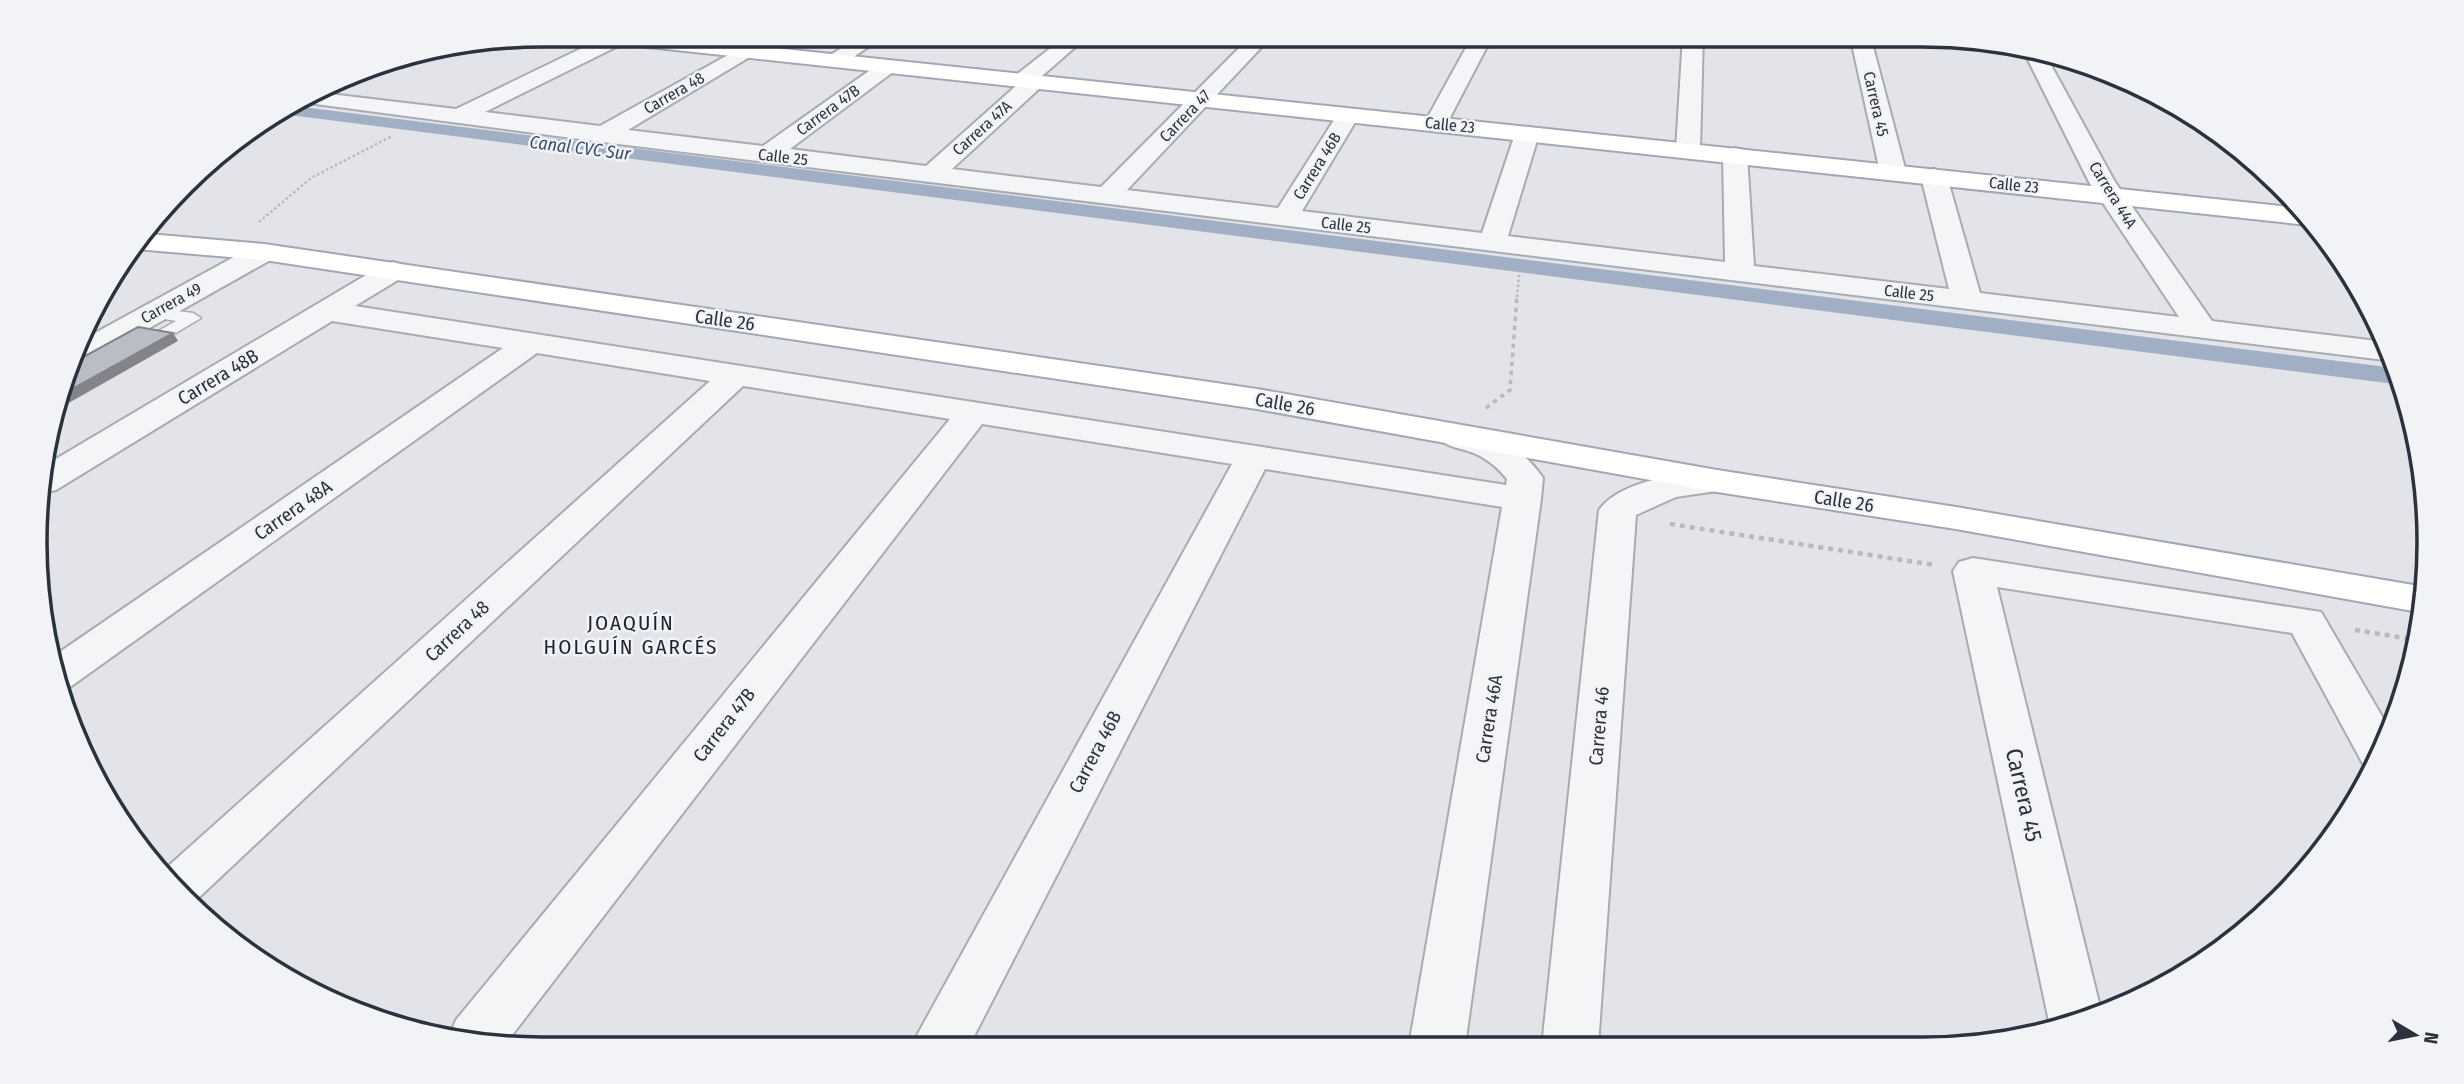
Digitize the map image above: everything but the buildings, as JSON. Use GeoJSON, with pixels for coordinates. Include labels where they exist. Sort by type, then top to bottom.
{"type":"FeatureCollection","features":[{"type":"Feature","properties":{"kind":"main road","name":"Calle 23"},"geometry":{"type":"LineString","coordinates":[[720,47],[2293,214]]}},
{"type":"Feature","properties":{"kind":"main road","name":"Calle 26"},"geometry":{"type":"LineString","coordinates":[[148,242],[264,252],[1258,399],[1717,481],[1956,518],[2414,598]]}},
{"type":"Feature","properties":{"kind":"street"},"geometry":{"type":"LineString","coordinates":[[458,117],[601,47]]}},
{"type":"Feature","properties":{"kind":"street"},"geometry":{"type":"LineString","coordinates":[[836,60],[857,47]]}},
{"type":"Feature","properties":{"kind":"street","name":"Carrera 47A"},"geometry":{"type":"LineString","coordinates":[[931,175],[1066,47]]}},
{"type":"Feature","properties":{"kind":"street","name":"Carrera 47"},"geometry":{"type":"LineString","coordinates":[[1107,196],[1252,47]]}},
{"type":"Feature","properties":{"kind":"street"},"geometry":{"type":"LineString","coordinates":[[1437,124],[1477,47]]}},
{"type":"Feature","properties":{"kind":"street"},"geometry":{"type":"LineString","coordinates":[[1688,150],[1692,47]]}},
{"type":"Feature","properties":{"kind":"street","name":"Carrera 45"},"geometry":{"type":"LineString","coordinates":[[1863,47],[1893,172]]}},
{"type":"Feature","properties":{"kind":"street","name":"Carrera 48"},"geometry":{"type":"LineString","coordinates":[[602,135],[746,51]]}},
{"type":"Feature","properties":{"kind":"street","name":"Carrera 44A"},"geometry":{"type":"LineString","coordinates":[[2039,62],[2111,196],[2202,329]]}},
{"type":"Feature","properties":{"kind":"street","name":"Carrera 47B"},"geometry":{"type":"LineString","coordinates":[[766,155],[890,65]]}},
{"type":"Feature","properties":{"kind":"street","name":"Calle 25"},"geometry":{"type":"LineString","coordinates":[[321,99],[2378,351]]}},
{"type":"Feature","properties":{"kind":"street","name":"Carrera 46B"},"geometry":{"type":"LineString","coordinates":[[1285,218],[1349,114]]}},
{"type":"Feature","properties":{"kind":"street"},"geometry":{"type":"LineString","coordinates":[[1492,243],[1527,134]]}},
{"type":"Feature","properties":{"kind":"street"},"geometry":{"type":"LineString","coordinates":[[1735,155],[1740,273]]}},
{"type":"Feature","properties":{"kind":"street"},"geometry":{"type":"LineString","coordinates":[[1934,177],[1967,300]]}},
{"type":"Feature","properties":{"kind":"street","name":"Carrera 49"},"geometry":{"type":"LineString","coordinates":[[85,352],[157,325],[264,252]]}},
{"type":"Feature","properties":{"kind":"street","name":"Carrera 48B"},"geometry":{"type":"LineString","coordinates":[[51,477],[393,271]]}},
{"type":"Feature","properties":{"kind":"street"},"geometry":{"type":"LineString","coordinates":[[327,311],[1523,499]]}},
{"type":"Feature","properties":{"kind":"street","name":"Carrera 48A"},"geometry":{"type":"LineString","coordinates":[[64,671],[531,343]]}},
{"type":"Feature","properties":{"kind":"street","name":"Carrera 48"},"geometry":{"type":"LineString","coordinates":[[183,882],[736,375]]}},
{"type":"Feature","properties":{"kind":"street","name":"Carrera 47B"},"geometry":{"type":"LineString","coordinates":[[480,1033],[973,413]]}},
{"type":"Feature","properties":{"kind":"street","name":"Carrera 46A"},"geometry":{"type":"LineString","coordinates":[[1438,1037],[1525,478],[1511,458],[1485,443],[1452,435]]}},
{"type":"Feature","properties":{"kind":"street","name":"Carrera 46B"},"geometry":{"type":"LineString","coordinates":[[944,1037],[1253,457]]}},
{"type":"Feature","properties":{"kind":"street","name":"Carrera 46"},"geometry":{"type":"LineString","coordinates":[[1571,1037],[1618,510],[1648,492],[1676,485],[1717,481]]}},
{"type":"Feature","properties":{"kind":"street"},"geometry":{"type":"LineString","coordinates":[[1973,571],[2306,622],[2374,743]]}},
{"type":"Feature","properties":{"kind":"street","name":"Carrera 45"},"geometry":{"type":"LineString","coordinates":[[1973,571],[2074,1012]]}},
{"type":"Feature","properties":{"kind":"path"},"geometry":{"type":"LineString","coordinates":[[229,248],[311,178],[363,150]]}},
{"type":"Feature","properties":{"kind":"path"},"geometry":{"type":"LineString","coordinates":[[1510,390],[1519,279]]}},
{"type":"Feature","properties":{"kind":"path"},"geometry":{"type":"LineString","coordinates":[[1664,523],[1973,571]]}},
{"type":"Feature","properties":{"kind":"path"},"geometry":{"type":"LineString","coordinates":[[2306,622],[2407,638]]}},
{"type":"Feature","properties":{"kind":"water","name":"Canal CVC Sur"},"geometry":{"type":"Polygon","coordinates":[[[306,108],[2384,367],[2390,383],[293,115],[306,108]]]}},
{"type":"Feature","properties":{"kind":"district","name":"JOAQUÍN HOLGUÍN GARCÉS"},"geometry":{"type":"Point","coordinates":[631,635]}}]}
